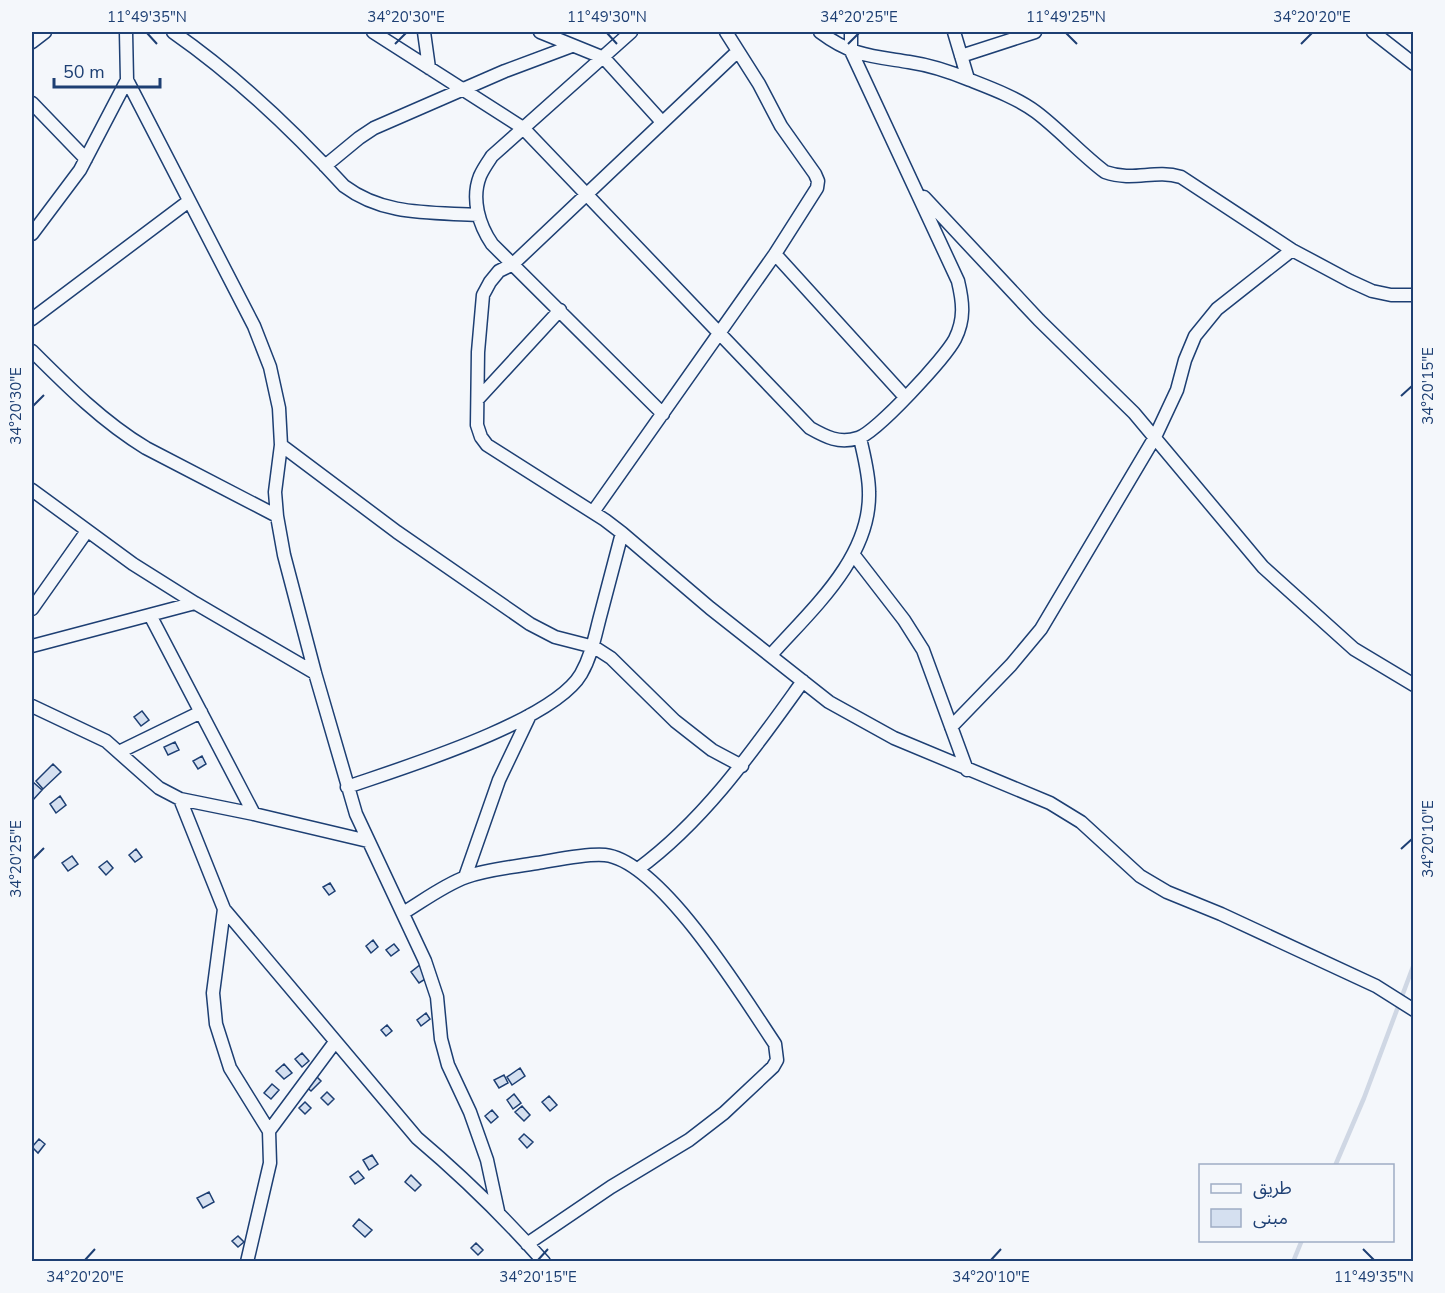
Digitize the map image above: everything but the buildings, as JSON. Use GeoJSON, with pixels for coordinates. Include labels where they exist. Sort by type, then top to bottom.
{"type":"FeatureCollection","features":[{"type":"Feature","properties":{"kind":"street"},"geometry":{"type":"LineString","coordinates":[[32,42],[45,32]]}},
{"type":"Feature","properties":{"kind":"street"},"geometry":{"type":"LineString","coordinates":[[126,32],[128,80],[254,326],[270,367],[279,408],[281,445],[275,492],[277,516],[284,555],[315,673],[347,787],[368,841],[425,961],[436,997],[441,1039],[448,1065],[470,1112],[487,1160],[498,1211]]}},
{"type":"Feature","properties":{"kind":"street"},"geometry":{"type":"LineString","coordinates":[[173,32],[251,93],[344,186],[360,198],[411,212],[478,215]]}},
{"type":"Feature","properties":{"kind":"street"},"geometry":{"type":"LineString","coordinates":[[373,32],[523,128],[810,428],[832,440],[846,441],[860,438],[874,427],[938,361],[955,339],[964,306],[958,281],[851,51],[851,32]]}},
{"type":"Feature","properties":{"kind":"street"},"geometry":{"type":"LineString","coordinates":[[423,32],[429,68]]}},
{"type":"Feature","properties":{"kind":"street"},"geometry":{"type":"LineString","coordinates":[[540,32],[604,58],[662,122]]}},
{"type":"Feature","properties":{"kind":"street"},"geometry":{"type":"LineString","coordinates":[[632,32],[492,156],[480,177],[476,195],[478,215],[484,232],[492,244],[663,414]]}},
{"type":"Feature","properties":{"kind":"street"},"geometry":{"type":"LineString","coordinates":[[593,512],[775,254],[817,188],[818,181],[781,126],[771,104],[726,32]]}},
{"type":"Feature","properties":{"kind":"street"},"geometry":{"type":"LineString","coordinates":[[820,32],[851,51],[870,57],[920,64],[968,79],[1012,98],[1036,112],[1105,172],[1119,177],[1168,173],[1181,177],[1292,250],[1372,291],[1391,295],[1413,295]]}},
{"type":"Feature","properties":{"kind":"street"},"geometry":{"type":"LineString","coordinates":[[954,32],[968,79]]}},
{"type":"Feature","properties":{"kind":"street"},"geometry":{"type":"LineString","coordinates":[[961,56],[1035,32]]}},
{"type":"Feature","properties":{"kind":"street"},"geometry":{"type":"LineString","coordinates":[[1373,32],[1413,64]]}},
{"type":"Feature","properties":{"kind":"street"},"geometry":{"type":"LineString","coordinates":[[325,166],[374,128],[461,90],[572,46]]}},
{"type":"Feature","properties":{"kind":"street"},"geometry":{"type":"LineString","coordinates":[[738,51],[513,264],[499,271],[490,282],[483,295],[478,352],[477,425],[481,437],[488,445],[622,533],[710,608],[829,702],[894,738],[1050,803],[1081,822],[1140,876],[1167,892],[1221,914],[1376,986],[1413,1010]]}},
{"type":"Feature","properties":{"kind":"street"},"geometry":{"type":"LineString","coordinates":[[32,234],[86,159],[128,80]]}},
{"type":"Feature","properties":{"kind":"street"},"geometry":{"type":"LineString","coordinates":[[32,103],[86,159]]}},
{"type":"Feature","properties":{"kind":"street"},"geometry":{"type":"LineString","coordinates":[[915,188],[1039,320],[1134,413],[1263,567],[1354,649],[1413,685]]}},
{"type":"Feature","properties":{"kind":"street"},"geometry":{"type":"LineString","coordinates":[[32,319],[189,201]]}},
{"type":"Feature","properties":{"kind":"street"},"geometry":{"type":"LineString","coordinates":[[951,727],[1011,665],[1041,628],[1155,437],[1177,390],[1185,360],[1195,336],[1217,309],[1292,250]]}},
{"type":"Feature","properties":{"kind":"street"},"geometry":{"type":"LineString","coordinates":[[775,254],[905,397]]}},
{"type":"Feature","properties":{"kind":"street"},"geometry":{"type":"LineString","coordinates":[[478,399],[560,310]]}},
{"type":"Feature","properties":{"kind":"street"},"geometry":{"type":"LineString","coordinates":[[32,351],[66,385],[126,436],[277,516]]}},
{"type":"Feature","properties":{"kind":"street"},"geometry":{"type":"LineString","coordinates":[[771,655],[806,618],[853,554],[867,517],[869,493],[860,438]]}},
{"type":"Feature","properties":{"kind":"street"},"geometry":{"type":"LineString","coordinates":[[281,445],[397,532],[530,624],[555,637],[594,647],[611,658],[675,721],[712,750],[742,766]]}},
{"type":"Feature","properties":{"kind":"street"},"geometry":{"type":"LineString","coordinates":[[32,490],[133,564],[315,673]]}},
{"type":"Feature","properties":{"kind":"street"},"geometry":{"type":"LineString","coordinates":[[32,609],[87,531]]}},
{"type":"Feature","properties":{"kind":"street"},"geometry":{"type":"LineString","coordinates":[[347,787],[447,751],[530,715],[572,686],[580,676],[594,647],[622,533]]}},
{"type":"Feature","properties":{"kind":"street"},"geometry":{"type":"LineString","coordinates":[[853,554],[904,620],[923,650],[967,770]]}},
{"type":"Feature","properties":{"kind":"street"},"geometry":{"type":"LineString","coordinates":[[32,646],[195,603]]}},
{"type":"Feature","properties":{"kind":"street"},"geometry":{"type":"LineString","coordinates":[[150,615],[254,814]]}},
{"type":"Feature","properties":{"kind":"street"},"geometry":{"type":"LineString","coordinates":[[638,870],[676,837],[742,766],[803,681]]}},
{"type":"Feature","properties":{"kind":"street"},"geometry":{"type":"LineString","coordinates":[[32,706],[106,741],[138,772],[180,800],[254,814],[368,841]]}},
{"type":"Feature","properties":{"kind":"street"},"geometry":{"type":"LineString","coordinates":[[119,752],[201,712]]}},
{"type":"Feature","properties":{"kind":"street"},"geometry":{"type":"LineString","coordinates":[[465,877],[499,780],[530,715]]}},
{"type":"Feature","properties":{"kind":"street"},"geometry":{"type":"LineString","coordinates":[[180,800],[224,909],[417,1138],[498,1211],[544,1262]]}},
{"type":"Feature","properties":{"kind":"street"},"geometry":{"type":"LineString","coordinates":[[403,913],[465,877],[493,870],[560,859],[605,855],[624,860],[638,870],[684,915],[710,948],[775,1044],[777,1060],[773,1067],[724,1113],[689,1140],[611,1187],[528,1244]]}},
{"type":"Feature","properties":{"kind":"street"},"geometry":{"type":"LineString","coordinates":[[224,909],[213,993],[216,1024],[230,1068],[269,1131],[270,1163],[247,1262]]}},
{"type":"Feature","properties":{"kind":"street"},"geometry":{"type":"LineString","coordinates":[[269,1131],[335,1042]]}},
{"type":"Feature","properties":{"kind":"waterway"},"geometry":{"type":"LineString","coordinates":[[1336,1164],[1364,1098],[1414,964]]}},
{"type":"Feature","properties":{"kind":"waterway"},"geometry":{"type":"LineString","coordinates":[[1293,1262],[1301,1242]]}}]}
